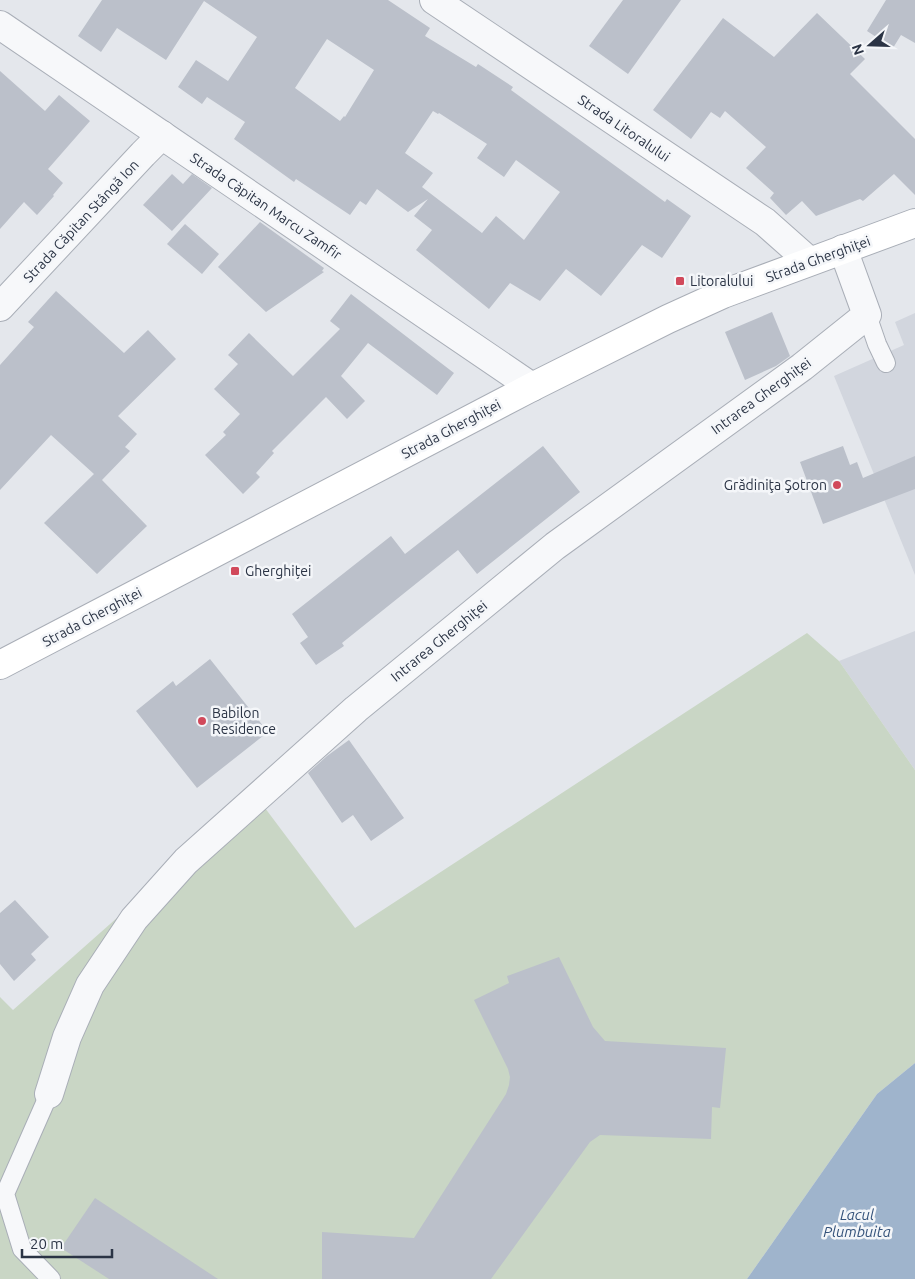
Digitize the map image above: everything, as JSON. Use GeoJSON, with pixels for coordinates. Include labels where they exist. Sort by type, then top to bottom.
{"type":"FeatureCollection","features":[{"type":"Feature","properties":{"kind":"main road","name":"Strada Gherghiței"},"geometry":{"type":"LineString","coordinates":[[0,665],[532,387],[694,306],[915,223]]}},
{"type":"Feature","properties":{"kind":"street","name":"Strada Litoralului"},"geometry":{"type":"LineString","coordinates":[[434,0],[765,222],[810,261]]}},
{"type":"Feature","properties":{"kind":"street","name":"Strada Căpitan Marcu Zamfir"},"geometry":{"type":"LineString","coordinates":[[0,25],[532,387]]}},
{"type":"Feature","properties":{"kind":"street","name":"Strada Căpitan Stângă Ion"},"geometry":{"type":"LineString","coordinates":[[0,307],[162,135]]}},
{"type":"Feature","properties":{"kind":"street"},"geometry":{"type":"LineString","coordinates":[[843,249],[867,315]]}},
{"type":"Feature","properties":{"kind":"street","name":"Intrarea Gherghiței"},"geometry":{"type":"LineString","coordinates":[[49,1094],[68,1037],[90,985],[134,920],[186,861],[356,708],[555,546],[802,367],[867,315]]}},
{"type":"Feature","properties":{"kind":"lane"},"geometry":{"type":"LineString","coordinates":[[867,315],[886,363]]}},
{"type":"Feature","properties":{"kind":"lane"},"geometry":{"type":"LineString","coordinates":[[49,1094],[5,1194],[22,1249],[51,1279]]}},
{"type":"Feature","properties":{"kind":"shaded area"},"geometry":{"type":"Polygon","coordinates":[[[915,313],[915,575],[834,376],[904,345],[895,322],[915,313]]]}},
{"type":"Feature","properties":{"kind":"shaded area"},"geometry":{"type":"Polygon","coordinates":[[[915,631],[915,770],[839,661],[915,631]]]}},
{"type":"Feature","properties":{"kind":"green space"},"geometry":{"type":"Polygon","coordinates":[[[807,633],[839,661],[915,770],[915,1063],[877,1094],[747,1279],[0,1279],[0,997],[13,1010],[206,839],[262,804],[355,928],[807,633]]]}},
{"type":"Feature","properties":{"kind":"water","name":"Lacul Plumbuita"},"geometry":{"type":"Polygon","coordinates":[[[915,1063],[915,1279],[747,1279],[877,1094],[915,1063]]]}},
{"type":"Feature","properties":{"kind":"building"},"geometry":{"type":"Polygon","coordinates":[[[102,0],[388,0],[430,28],[425,36],[476,67],[478,64],[513,87],[511,90],[665,202],[667,199],[691,216],[662,258],[642,245],[601,296],[566,269],[540,301],[510,283],[489,309],[416,250],[432,230],[414,216],[428,199],[408,212],[377,189],[366,205],[360,201],[350,215],[296,179],[294,182],[234,139],[245,122],[207,97],[202,104],[178,87],[196,60],[228,81],[257,37],[204,1],[166,60],[117,28],[101,52],[78,36],[102,0]],[[327,39],[295,88],[340,121],[345,117],[374,70],[327,39]],[[433,111],[405,153],[433,173],[422,187],[482,233],[496,216],[524,240],[560,192],[516,160],[504,177],[477,158],[487,144],[433,111]]]}},
{"type":"Feature","properties":{"kind":"building"},"geometry":{"type":"Polygon","coordinates":[[[623,0],[681,0],[628,74],[589,46],[623,0]]]}},
{"type":"Feature","properties":{"kind":"building"},"geometry":{"type":"Polygon","coordinates":[[[886,0],[915,0],[915,43],[901,35],[893,48],[867,31],[886,0]]]}},
{"type":"Feature","properties":{"kind":"building"},"geometry":{"type":"Polygon","coordinates":[[[817,13],[865,59],[850,74],[915,139],[915,195],[894,174],[863,201],[860,199],[816,216],[802,201],[786,215],[770,198],[774,193],[746,168],[766,147],[725,111],[720,118],[711,112],[691,139],[653,110],[723,18],[774,57],[817,13]]]}},
{"type":"Feature","properties":{"kind":"building"},"geometry":{"type":"Polygon","coordinates":[[[0,71],[45,111],[59,95],[90,121],[48,169],[63,183],[54,196],[37,215],[24,202],[0,229],[0,71]]]}},
{"type":"Feature","properties":{"kind":"building"},"geometry":{"type":"Polygon","coordinates":[[[172,174],[183,184],[192,174],[212,188],[172,231],[143,205],[172,174]]]}},
{"type":"Feature","properties":{"kind":"building"},"geometry":{"type":"Polygon","coordinates":[[[260,222],[324,268],[322,271],[324,272],[266,312],[218,267],[260,222]]]}},
{"type":"Feature","properties":{"kind":"building"},"geometry":{"type":"Polygon","coordinates":[[[185,224],[219,254],[202,274],[167,244],[185,224]]]}},
{"type":"Feature","properties":{"kind":"building"},"geometry":{"type":"Polygon","coordinates":[[[56,291],[124,353],[148,330],[176,359],[118,416],[137,434],[125,447],[130,451],[102,480],[147,526],[97,574],[44,523],[94,474],[51,435],[0,490],[0,365],[34,327],[28,322],[56,291]]]}},
{"type":"Feature","properties":{"kind":"building"},"geometry":{"type":"Polygon","coordinates":[[[351,294],[454,373],[437,395],[368,343],[341,376],[365,401],[347,419],[326,397],[272,451],[274,453],[256,473],[260,477],[243,494],[205,455],[226,435],[223,432],[240,414],[214,389],[238,364],[228,355],[249,333],[293,376],[340,329],[330,321],[351,294]]]}},
{"type":"Feature","properties":{"kind":"building"},"geometry":{"type":"Polygon","coordinates":[[[772,312],[790,356],[776,366],[745,380],[725,332],[772,312]]]}},
{"type":"Feature","properties":{"kind":"building"},"geometry":{"type":"Polygon","coordinates":[[[543,446],[580,492],[477,574],[458,550],[342,643],[344,646],[316,665],[300,643],[308,637],[292,614],[391,536],[405,554],[543,446]]]}},
{"type":"Feature","properties":{"kind":"building","name":"Grădiniţa Şotron"},"geometry":{"type":"Polygon","coordinates":[[[843,446],[850,465],[857,462],[863,478],[915,456],[915,489],[823,524],[800,462],[843,446]]]}},
{"type":"Feature","properties":{"kind":"building","name":"Babilon Residence"},"geometry":{"type":"Polygon","coordinates":[[[210,659],[268,732],[197,788],[136,711],[173,681],[176,686],[210,659]]]}},
{"type":"Feature","properties":{"kind":"building"},"geometry":{"type":"Polygon","coordinates":[[[349,740],[404,818],[371,841],[353,815],[342,823],[308,773],[349,740]]]}},
{"type":"Feature","properties":{"kind":"building"},"geometry":{"type":"Polygon","coordinates":[[[15,900],[49,937],[31,954],[36,960],[14,981],[0,964],[0,913],[15,900]]]}},
{"type":"Feature","properties":{"kind":"building"},"geometry":{"type":"Polygon","coordinates":[[[559,957],[593,1027],[605,1041],[726,1048],[720,1108],[712,1107],[711,1139],[600,1135],[590,1142],[491,1279],[322,1279],[322,1232],[414,1238],[506,1094],[509,1085],[508,1069],[474,1000],[509,983],[507,976],[559,957]]]}},
{"type":"Feature","properties":{"kind":"building"},"geometry":{"type":"Polygon","coordinates":[[[95,1198],[218,1279],[109,1279],[61,1248],[95,1198]]]}},
{"type":"Feature","properties":{"kind":"place","name":"Litoralului"},"geometry":{"type":"Point","coordinates":[680,281]}},
{"type":"Feature","properties":{"kind":"place","name":"Grădiniţa Şotron"},"geometry":{"type":"Point","coordinates":[837,485]}},
{"type":"Feature","properties":{"kind":"place","name":"Gherghiței"},"geometry":{"type":"Point","coordinates":[235,571]}},
{"type":"Feature","properties":{"kind":"place","name":"Babilon Residence"},"geometry":{"type":"Point","coordinates":[202,721]}}]}
